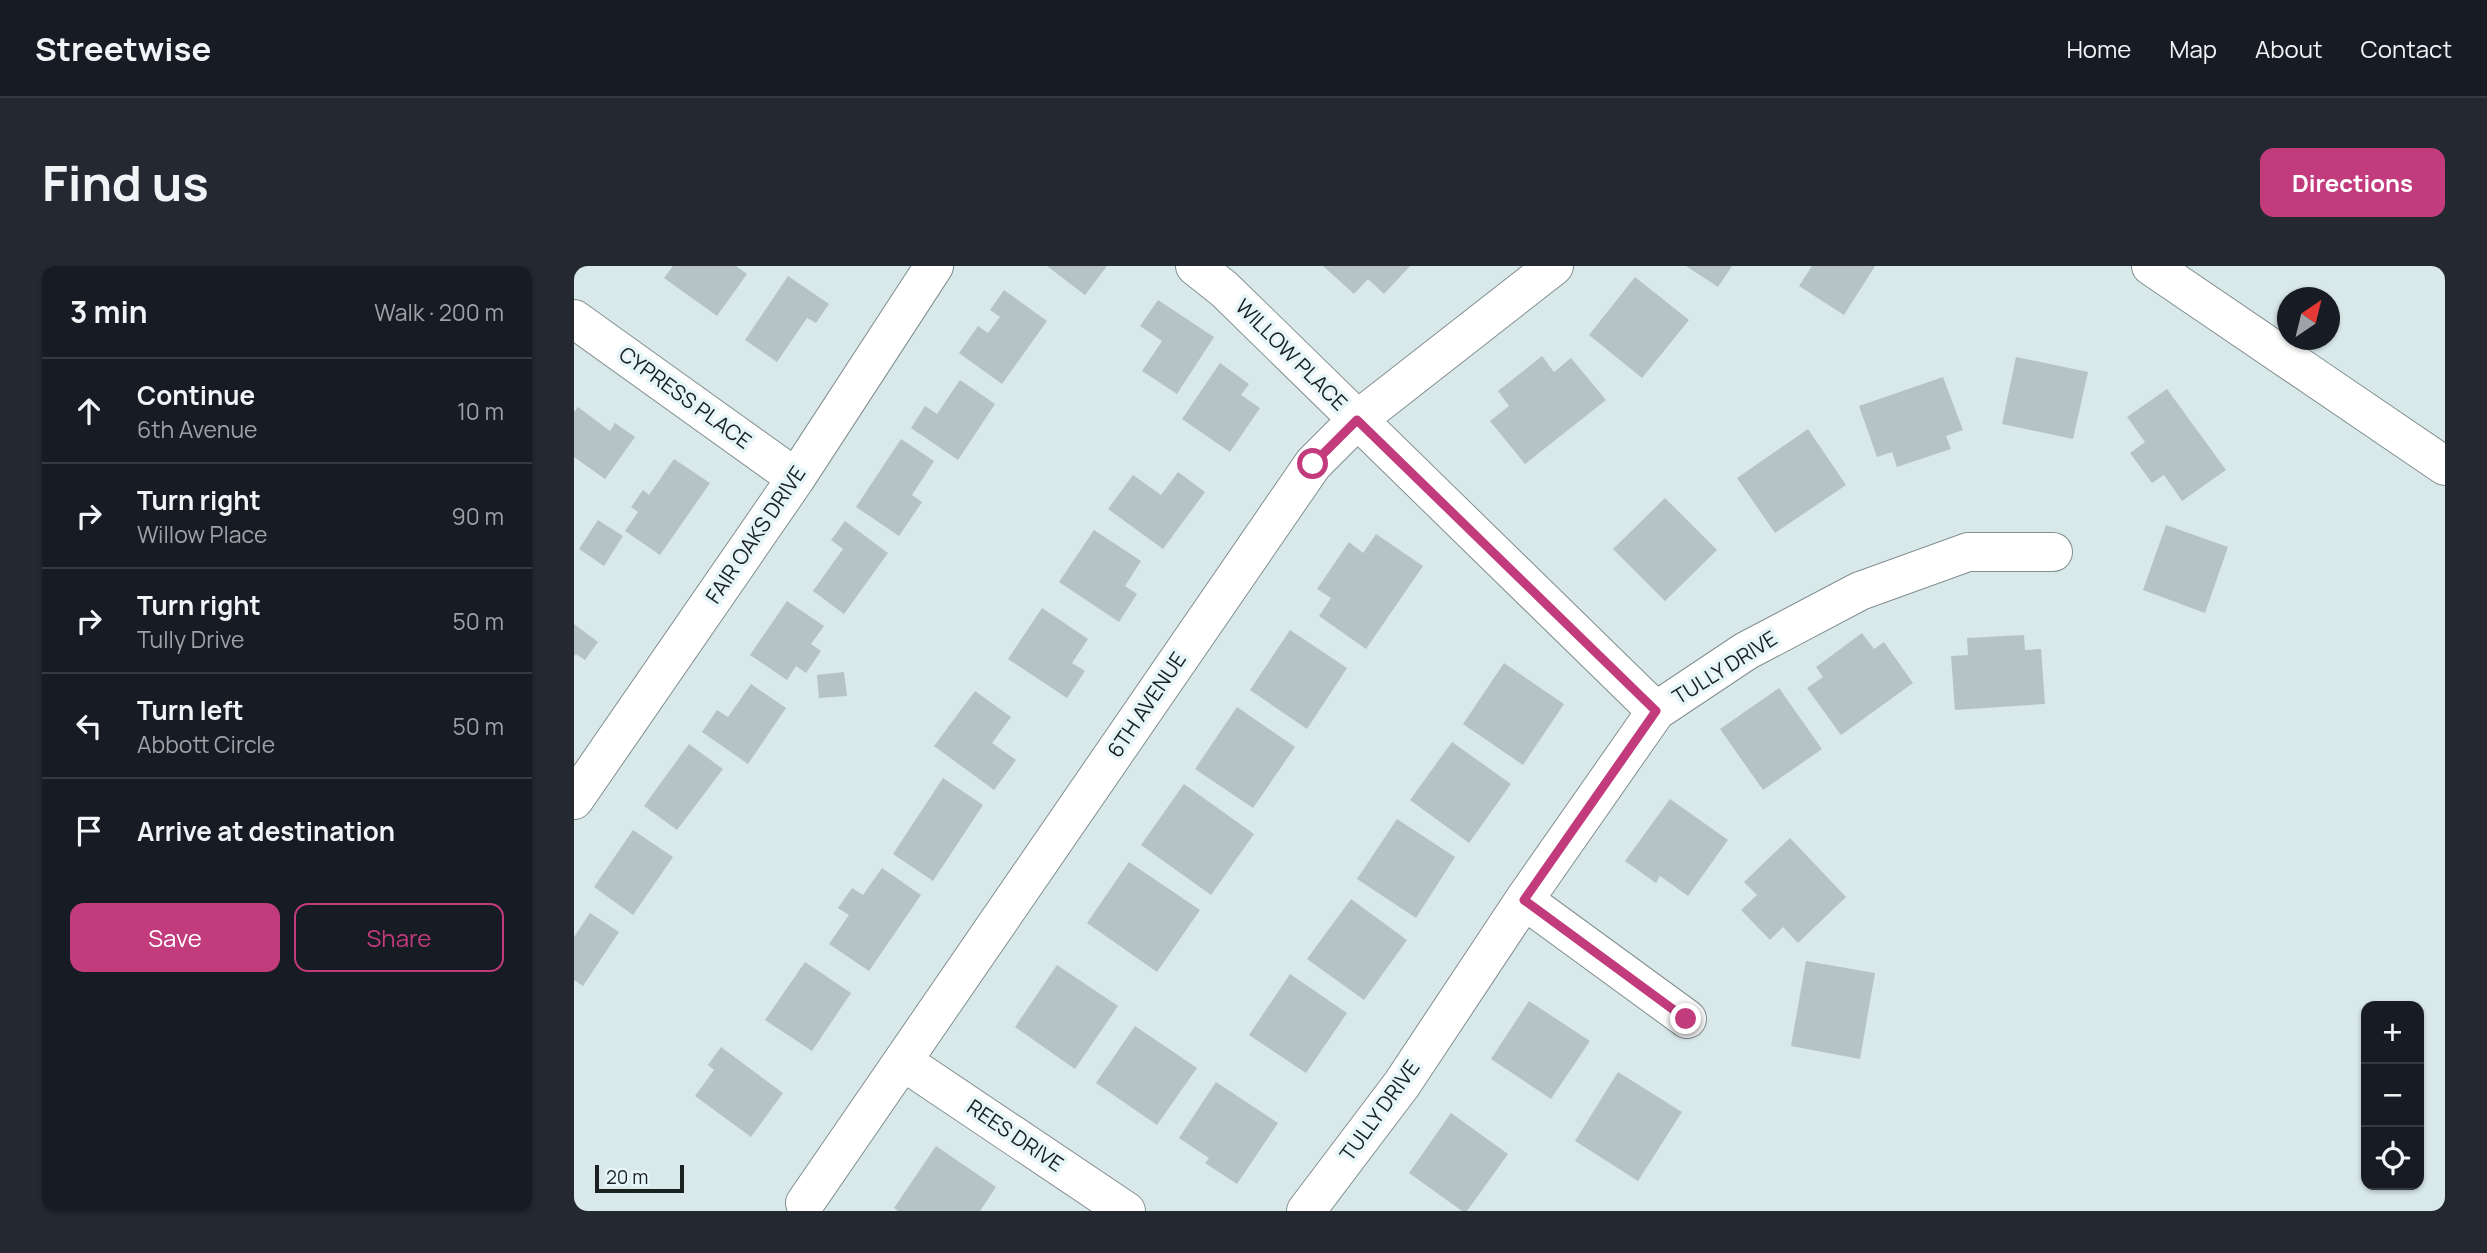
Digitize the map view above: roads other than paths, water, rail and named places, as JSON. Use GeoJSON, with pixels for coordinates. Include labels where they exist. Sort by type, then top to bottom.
{"type":"FeatureCollection","features":[{"type":"Feature","properties":{"kind":"street","name":"FAIR OAKS DRIVE"},"geometry":{"type":"LineString","coordinates":[[574,800],[796,478],[934,266]]}},
{"type":"Feature","properties":{"kind":"street","name":"WILLOW PLACE"},"geometry":{"type":"LineString","coordinates":[[1195,266],[1224,289],[1656,711]]}},
{"type":"Feature","properties":{"kind":"street","name":"6TH AVENUE"},"geometry":{"type":"LineString","coordinates":[[805,1203],[1313,464],[1357,420],[1554,266]]}},
{"type":"Feature","properties":{"kind":"street"},"geometry":{"type":"LineString","coordinates":[[2151,266],[2445,466]]}},
{"type":"Feature","properties":{"kind":"street","name":"CYPRESS PLACE"},"geometry":{"type":"LineString","coordinates":[[574,319],[796,478]]}},
{"type":"Feature","properties":{"kind":"street","name":"TULLY DRIVE"},"geometry":{"type":"LineString","coordinates":[[1306,1211],[1402,1084],[1524,900],[1656,711],[1746,651],[1860,591],[1968,552],[2053,552]]}},
{"type":"Feature","properties":{"kind":"street"},"geometry":{"type":"LineString","coordinates":[[1524,900],[1686,1019]]}},
{"type":"Feature","properties":{"kind":"street","name":"REES DRIVE"},"geometry":{"type":"LineString","coordinates":[[904,1062],[1126,1211]]}}]}
